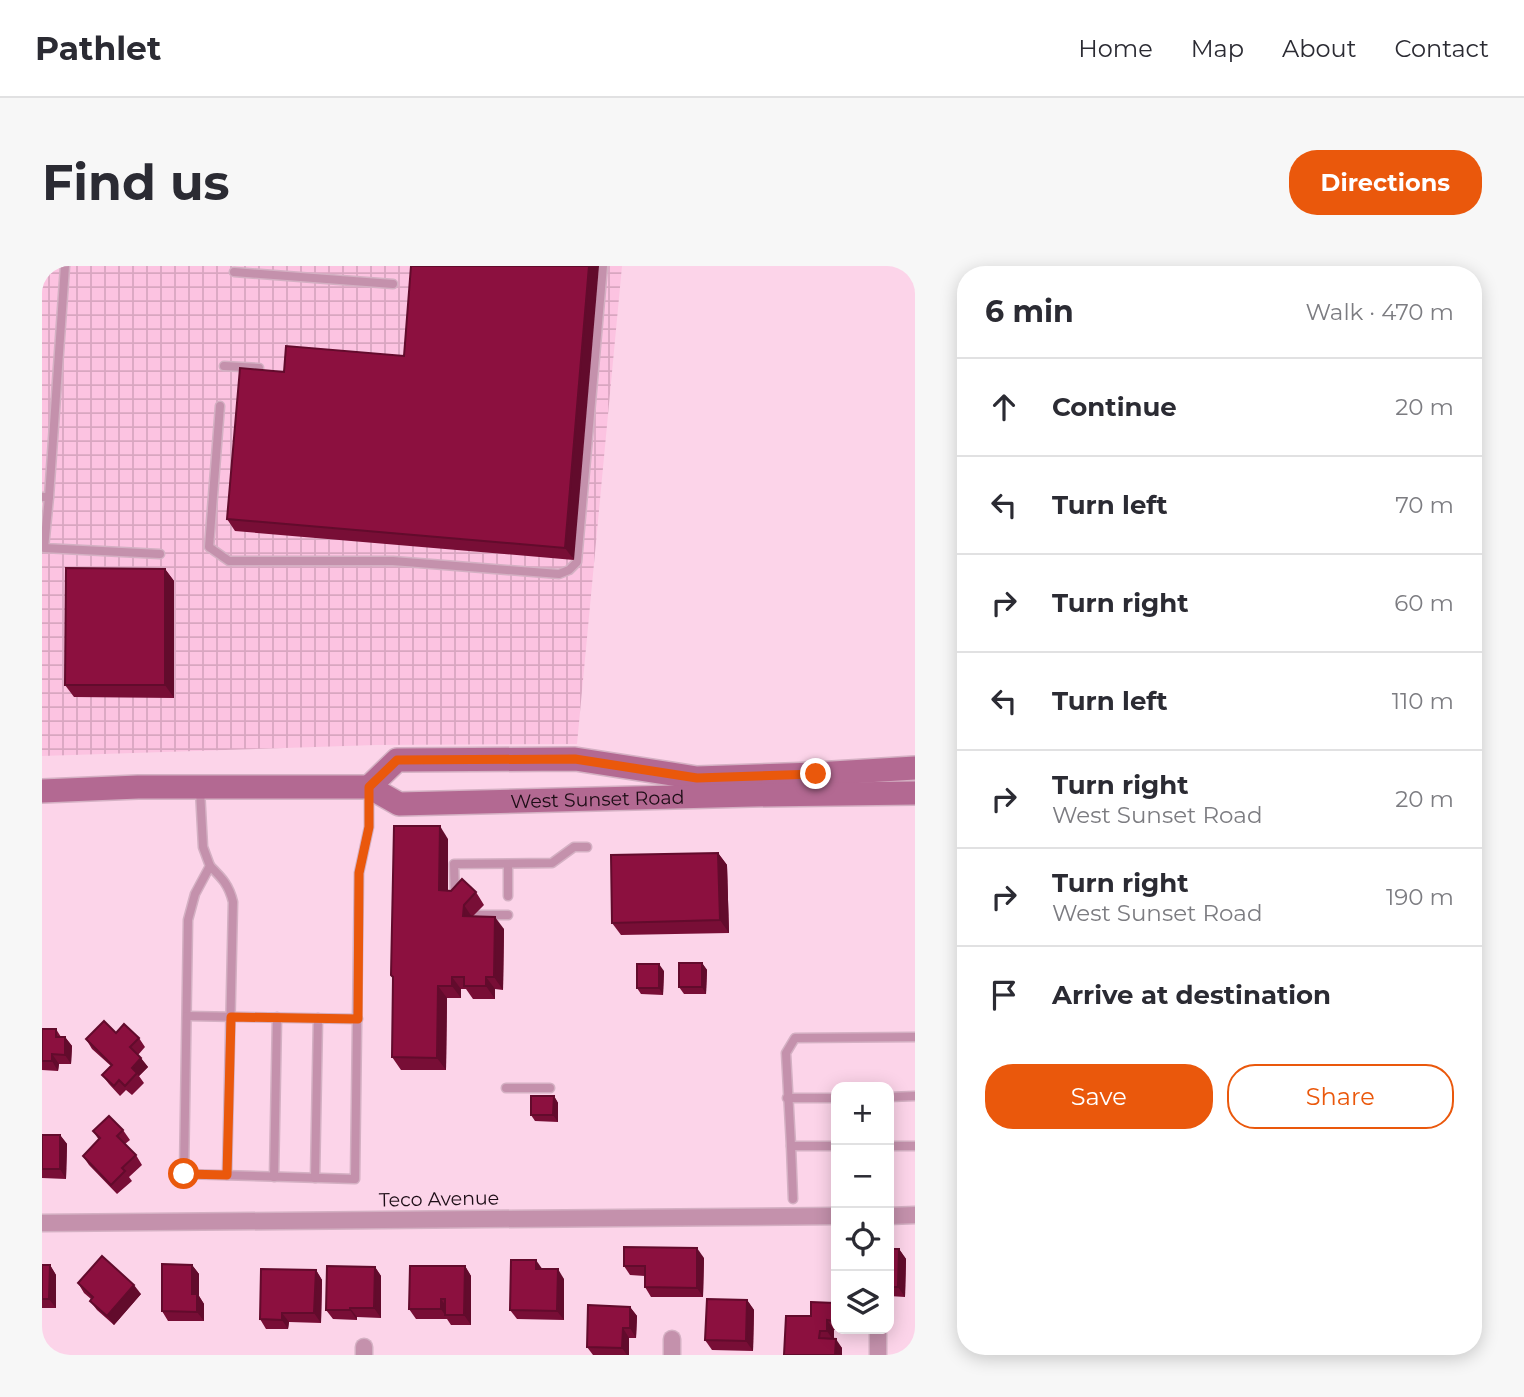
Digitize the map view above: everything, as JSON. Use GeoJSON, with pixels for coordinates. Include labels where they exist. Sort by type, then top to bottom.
{"type":"FeatureCollection","features":[{"type":"Feature","properties":{"kind":"main road","name":"West Sunset Road"},"geometry":{"type":"LineString","coordinates":[[369,787],[397,760],[575,759],[697,778],[915,768]]}},
{"type":"Feature","properties":{"kind":"main road","name":"West Sunset Road"},"geometry":{"type":"LineString","coordinates":[[42,791],[369,787],[399,804],[915,793]]}},
{"type":"Feature","properties":{"kind":"street"},"geometry":{"type":"LineString","coordinates":[[894,1216],[915,1215]]}},
{"type":"Feature","properties":{"kind":"street","name":"Teco Avenue"},"geometry":{"type":"LineString","coordinates":[[42,1223],[831,1216]]}},
{"type":"Feature","properties":{"kind":"street"},"geometry":{"type":"LineString","coordinates":[[878,1334],[878,1355]]}},
{"type":"Feature","properties":{"kind":"lane"},"geometry":{"type":"LineString","coordinates":[[65,266],[44,548],[160,554]]}},
{"type":"Feature","properties":{"kind":"lane"},"geometry":{"type":"LineString","coordinates":[[220,406],[209,547],[229,561],[393,562],[559,574],[569,570],[577,562],[603,266]]}},
{"type":"Feature","properties":{"kind":"lane"},"geometry":{"type":"LineString","coordinates":[[233,272],[393,284]]}},
{"type":"Feature","properties":{"kind":"lane"},"geometry":{"type":"LineString","coordinates":[[224,366],[259,368]]}},
{"type":"Feature","properties":{"kind":"lane"},"geometry":{"type":"LineString","coordinates":[[200,787],[203,848],[210,866],[225,881],[233,902],[227,1175]]}},
{"type":"Feature","properties":{"kind":"lane"},"geometry":{"type":"LineString","coordinates":[[210,866],[195,894],[188,920],[184,1174],[355,1179],[359,873],[369,827],[369,787]]}},
{"type":"Feature","properties":{"kind":"lane"},"geometry":{"type":"LineString","coordinates":[[508,915],[469,915],[455,900],[454,863],[552,863],[575,846],[587,847]]}},
{"type":"Feature","properties":{"kind":"lane"},"geometry":{"type":"LineString","coordinates":[[508,864],[508,896]]}},
{"type":"Feature","properties":{"kind":"lane"},"geometry":{"type":"LineString","coordinates":[[187,1016],[358,1019]]}},
{"type":"Feature","properties":{"kind":"lane"},"geometry":{"type":"LineString","coordinates":[[274,1177],[277,1017]]}},
{"type":"Feature","properties":{"kind":"lane"},"geometry":{"type":"LineString","coordinates":[[315,1178],[318,1018]]}},
{"type":"Feature","properties":{"kind":"lane"},"geometry":{"type":"LineString","coordinates":[[793,1199],[786,1053],[795,1038],[915,1037]]}},
{"type":"Feature","properties":{"kind":"lane"},"geometry":{"type":"LineString","coordinates":[[506,1088],[550,1088]]}},
{"type":"Feature","properties":{"kind":"lane"},"geometry":{"type":"LineString","coordinates":[[894,1097],[915,1096]]}},
{"type":"Feature","properties":{"kind":"lane"},"geometry":{"type":"LineString","coordinates":[[788,1098],[831,1098]]}},
{"type":"Feature","properties":{"kind":"lane"},"geometry":{"type":"LineString","coordinates":[[791,1146],[831,1146]]}},
{"type":"Feature","properties":{"kind":"lane"},"geometry":{"type":"LineString","coordinates":[[894,1146],[915,1146]]}},
{"type":"Feature","properties":{"kind":"shaded area"},"geometry":{"type":"Polygon","coordinates":[[[42,266],[622,266],[577,744],[376,745],[42,756],[42,266]]]}},
{"type":"Feature","properties":{"kind":"building"},"geometry":{"type":"Polygon","coordinates":[[[411,266],[589,266],[565,548],[227,519],[240,368],[284,372],[286,346],[404,356],[411,266]]]}},
{"type":"Feature","properties":{"kind":"building"},"geometry":{"type":"Polygon","coordinates":[[[66,568],[165,569],[165,685],[65,685],[66,568]]]}},
{"type":"Feature","properties":{"kind":"building"},"geometry":{"type":"Polygon","coordinates":[[[394,826],[440,826],[439,890],[451,891],[462,879],[476,892],[464,905],[463,916],[495,917],[494,977],[486,977],[486,986],[464,986],[464,977],[452,977],[452,986],[438,986],[437,1058],[392,1057],[394,826]]]}},
{"type":"Feature","properties":{"kind":"building"},"geometry":{"type":"Polygon","coordinates":[[[718,853],[720,920],[612,923],[611,855],[718,853]]]}},
{"type":"Feature","properties":{"kind":"building"},"geometry":{"type":"Polygon","coordinates":[[[679,963],[702,963],[702,987],[679,987],[679,963]]]}},
{"type":"Feature","properties":{"kind":"building"},"geometry":{"type":"Polygon","coordinates":[[[637,964],[659,964],[659,988],[637,988],[637,964]]]}},
{"type":"Feature","properties":{"kind":"building"},"geometry":{"type":"Polygon","coordinates":[[[104,1021],[116,1033],[124,1024],[139,1038],[130,1047],[141,1058],[132,1068],[137,1073],[125,1086],[119,1080],[114,1086],[102,1075],[112,1065],[86,1039],[104,1021]]]}},
{"type":"Feature","properties":{"kind":"building"},"geometry":{"type":"Polygon","coordinates":[[[42,1029],[56,1029],[56,1037],[65,1037],[65,1055],[52,1054],[52,1061],[42,1061],[42,1029]]]}},
{"type":"Feature","properties":{"kind":"building"},"geometry":{"type":"Polygon","coordinates":[[[531,1096],[554,1096],[553,1115],[531,1115],[531,1096]]]}},
{"type":"Feature","properties":{"kind":"building"},"geometry":{"type":"Polygon","coordinates":[[[109,1116],[123,1130],[117,1136],[136,1155],[122,1168],[125,1171],[111,1185],[83,1156],[100,1138],[93,1131],[109,1116]]]}},
{"type":"Feature","properties":{"kind":"building"},"geometry":{"type":"Polygon","coordinates":[[[42,1135],[60,1135],[60,1169],[42,1169],[42,1135]]]}},
{"type":"Feature","properties":{"kind":"building"},"geometry":{"type":"Polygon","coordinates":[[[624,1247],[697,1248],[697,1288],[645,1287],[645,1266],[624,1266],[624,1247]]]}},
{"type":"Feature","properties":{"kind":"building"},"geometry":{"type":"Polygon","coordinates":[[[894,1249],[899,1249],[898,1287],[894,1287],[894,1249]]]}},
{"type":"Feature","properties":{"kind":"building"},"geometry":{"type":"Polygon","coordinates":[[[102,1256],[134,1285],[107,1316],[90,1301],[93,1297],[78,1283],[102,1256]]]}},
{"type":"Feature","properties":{"kind":"building"},"geometry":{"type":"Polygon","coordinates":[[[511,1260],[536,1260],[536,1269],[558,1269],[557,1311],[510,1310],[511,1260]]]}},
{"type":"Feature","properties":{"kind":"building"},"geometry":{"type":"Polygon","coordinates":[[[162,1264],[192,1265],[192,1294],[197,1294],[197,1312],[162,1311],[162,1264]]]}},
{"type":"Feature","properties":{"kind":"building"},"geometry":{"type":"Polygon","coordinates":[[[42,1265],[50,1265],[49,1299],[42,1299],[42,1265]]]}},
{"type":"Feature","properties":{"kind":"building"},"geometry":{"type":"Polygon","coordinates":[[[327,1266],[375,1267],[374,1308],[326,1310],[327,1266]]]}},
{"type":"Feature","properties":{"kind":"building"},"geometry":{"type":"Polygon","coordinates":[[[410,1266],[465,1266],[464,1315],[445,1315],[445,1299],[441,1299],[441,1309],[409,1309],[410,1266]]]}},
{"type":"Feature","properties":{"kind":"building"},"geometry":{"type":"Polygon","coordinates":[[[261,1269],[316,1270],[314,1313],[282,1313],[282,1320],[260,1319],[261,1269]]]}},
{"type":"Feature","properties":{"kind":"building"},"geometry":{"type":"Polygon","coordinates":[[[707,1299],[747,1300],[746,1341],[705,1340],[707,1299]]]}},
{"type":"Feature","properties":{"kind":"building"},"geometry":{"type":"Polygon","coordinates":[[[811,1302],[831,1303],[831,1321],[827,1320],[827,1331],[820,1331],[819,1338],[836,1339],[835,1355],[784,1355],[786,1316],[811,1316],[811,1302]]]}},
{"type":"Feature","properties":{"kind":"building"},"geometry":{"type":"Polygon","coordinates":[[[588,1305],[630,1307],[630,1328],[623,1328],[622,1348],[587,1347],[588,1305]]]}},
{"type":"Feature","properties":{"kind":"route"},"geometry":{"type":"LineString","coordinates":[[184,1174],[227,1175],[231,1017],[358,1019],[359,873],[369,827],[369,787],[397,760],[575,759],[697,778],[816,774]]}}]}
